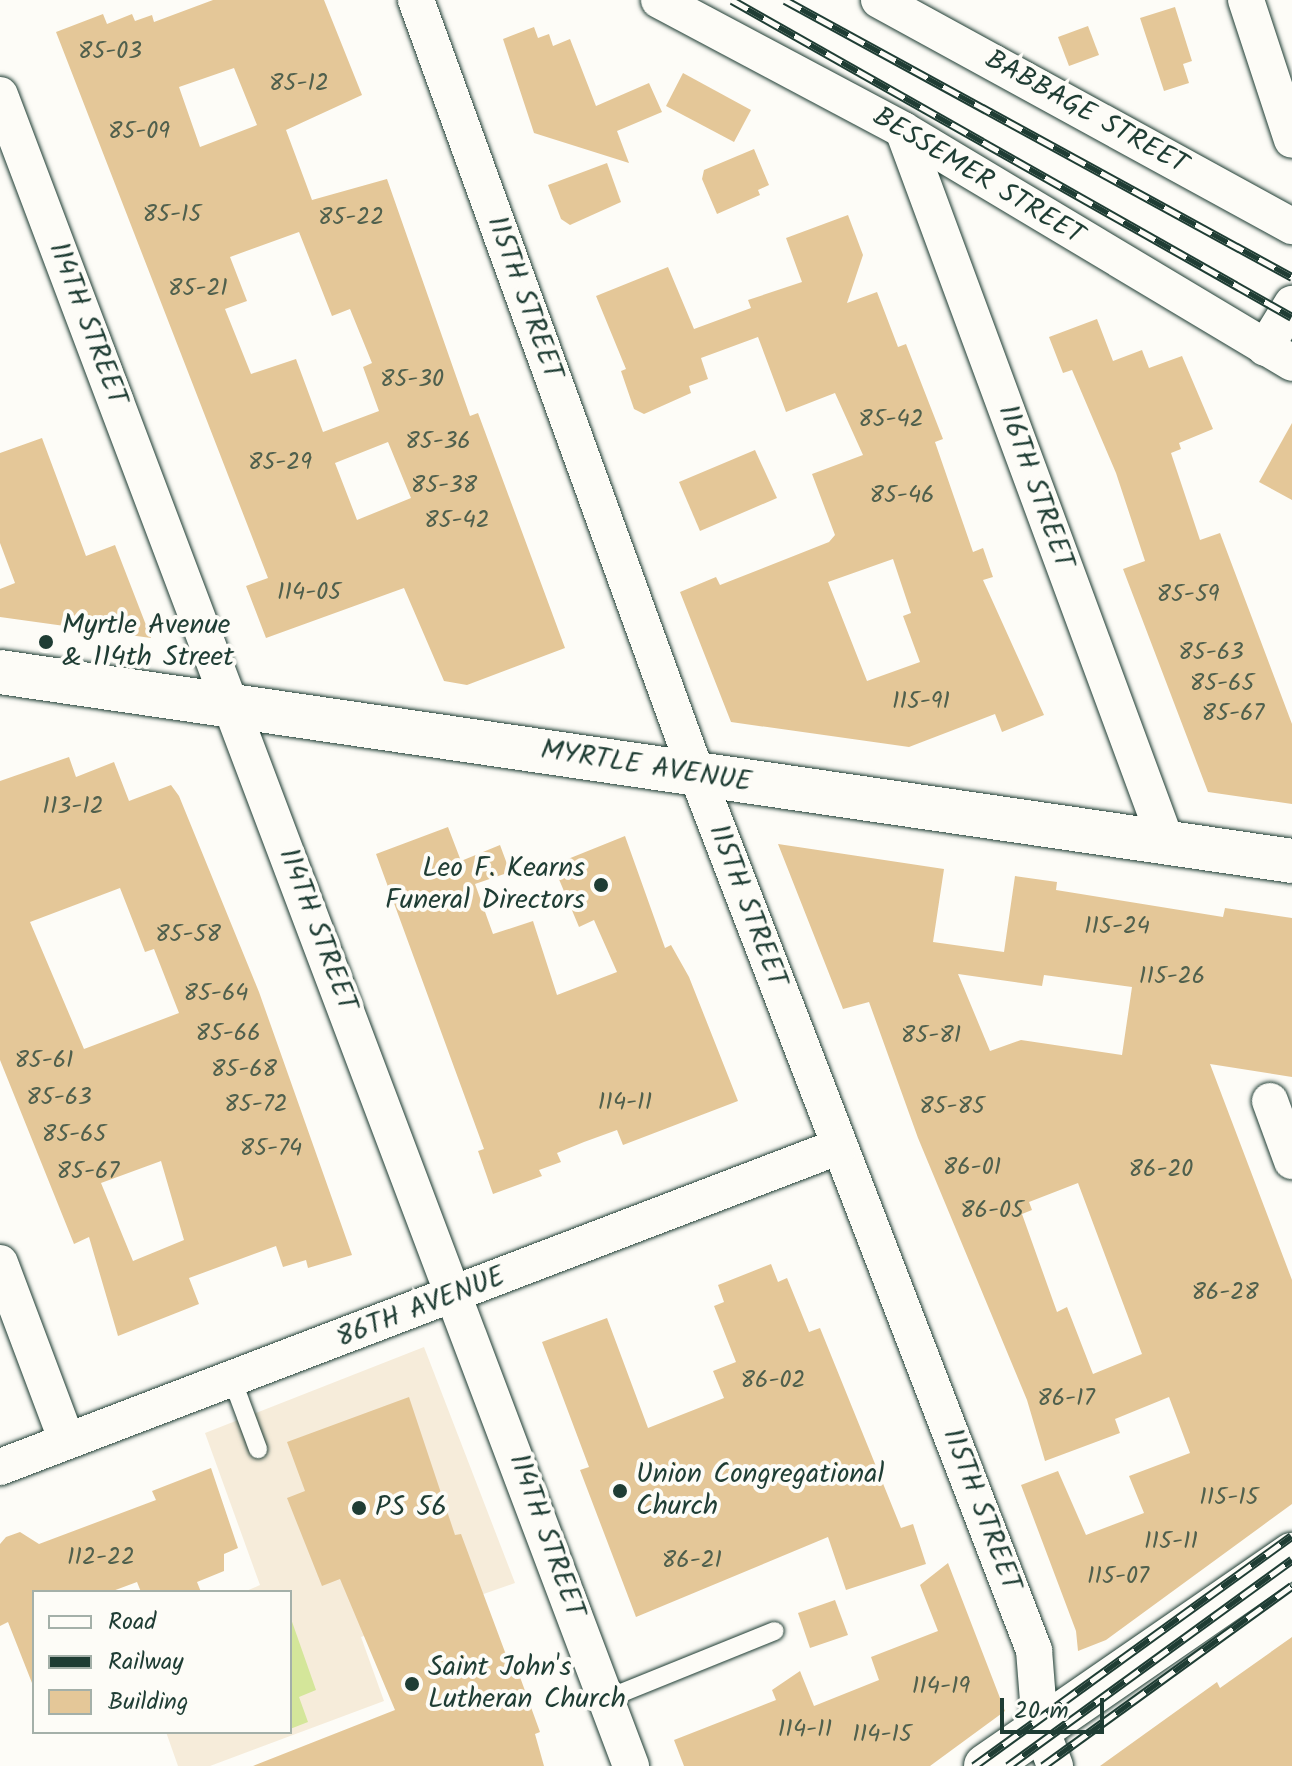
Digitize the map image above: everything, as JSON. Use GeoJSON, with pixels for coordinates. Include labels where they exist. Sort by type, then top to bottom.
{"type":"FeatureCollection","features":[{"type":"Feature","properties":{"kind":"main road","name":"MYRTLE AVENUE"},"geometry":{"type":"LineString","coordinates":[[0,672],[230,703],[697,775],[1292,861]]}},
{"type":"Feature","properties":{"kind":"main road"},"geometry":{"type":"LineString","coordinates":[[986,1766],[1292,1555]]}},
{"type":"Feature","properties":{"kind":"street","name":"115TH STREET"},"geometry":{"type":"LineString","coordinates":[[416,0],[697,775],[1034,1650],[1040,1726],[1055,1766]]}},
{"type":"Feature","properties":{"kind":"street","name":"BESSEMER STREET"},"geometry":{"type":"LineString","coordinates":[[659,0],[903,130],[1279,356]]}},
{"type":"Feature","properties":{"kind":"street","name":"BABBAGE STREET"},"geometry":{"type":"LineString","coordinates":[[879,0],[1292,226]]}},
{"type":"Feature","properties":{"kind":"street"},"geometry":{"type":"LineString","coordinates":[[1246,0],[1292,140]]}},
{"type":"Feature","properties":{"kind":"street","name":"114TH STREET"},"geometry":{"type":"LineString","coordinates":[[0,95],[456,1295],[631,1766]]}},
{"type":"Feature","properties":{"kind":"street","name":"116TH STREET"},"geometry":{"type":"LineString","coordinates":[[903,130],[1167,844]]}},
{"type":"Feature","properties":{"kind":"street"},"geometry":{"type":"LineString","coordinates":[[1279,356],[1292,304]]}},
{"type":"Feature","properties":{"kind":"street"},"geometry":{"type":"LineString","coordinates":[[1270,1101],[1292,1161]]}},
{"type":"Feature","properties":{"kind":"street","name":"86TH AVENUE"},"geometry":{"type":"LineString","coordinates":[[0,1467],[840,1146]]}},
{"type":"Feature","properties":{"kind":"street"},"geometry":{"type":"LineString","coordinates":[[0,1263],[67,1441]]}},
{"type":"Feature","properties":{"kind":"lane"},"geometry":{"type":"LineString","coordinates":[[232,1379],[258,1449]]}},
{"type":"Feature","properties":{"kind":"lane"},"geometry":{"type":"LineString","coordinates":[[604,1700],[775,1631]]}},
{"type":"Feature","properties":{"kind":"shaded area","name":"PS 56"},"geometry":{"type":"Polygon","coordinates":[[[424,1347],[515,1583],[361,1637],[384,1701],[210,1766],[178,1766],[167,1734],[292,1734],[292,1590],[249,1590],[260,1585],[205,1433],[424,1347]]]}},
{"type":"Feature","properties":{"kind":"green space"},"geometry":{"type":"Polygon","coordinates":[[[292,1622],[316,1690],[299,1697],[308,1722],[292,1728],[292,1622]]]}},
{"type":"Feature","properties":{"kind":"building"},"geometry":{"type":"Polygon","coordinates":[[[213,0],[324,0],[362,95],[286,130],[312,200],[387,179],[470,416],[478,413],[565,648],[467,685],[444,681],[404,588],[266,638],[246,586],[268,578],[56,32],[103,14],[107,24],[132,14],[135,21],[152,15],[154,22],[213,0]],[[234,68],[179,87],[200,147],[257,125],[234,68]],[[299,232],[230,257],[247,301],[225,309],[251,374],[296,359],[323,432],[379,411],[363,367],[372,363],[350,309],[332,316],[299,232]],[[388,442],[335,463],[357,520],[411,498],[388,442]]]}},
{"type":"Feature","properties":{"kind":"building"},"geometry":{"type":"Polygon","coordinates":[[[1175,7],[1192,61],[1183,64],[1189,83],[1164,91],[1140,18],[1175,7]]]}},
{"type":"Feature","properties":{"kind":"building"},"geometry":{"type":"Polygon","coordinates":[[[1088,26],[1099,55],[1069,66],[1058,37],[1088,26]]]}},
{"type":"Feature","properties":{"kind":"building"},"geometry":{"type":"Polygon","coordinates":[[[534,27],[538,38],[549,34],[553,46],[570,39],[596,106],[649,83],[662,112],[617,131],[629,163],[534,133],[503,39],[534,27]]]}},
{"type":"Feature","properties":{"kind":"building"},"geometry":{"type":"Polygon","coordinates":[[[683,73],[751,110],[734,142],[666,106],[683,73]]]}},
{"type":"Feature","properties":{"kind":"building"},"geometry":{"type":"Polygon","coordinates":[[[754,149],[769,185],[758,190],[760,195],[717,214],[702,179],[704,170],[754,149]]]}},
{"type":"Feature","properties":{"kind":"building"},"geometry":{"type":"Polygon","coordinates":[[[607,163],[621,202],[570,225],[561,219],[548,185],[607,163]]]}},
{"type":"Feature","properties":{"kind":"building"},"geometry":{"type":"Polygon","coordinates":[[[848,215],[863,255],[847,303],[877,292],[898,347],[906,344],[943,439],[935,442],[973,552],[983,548],[993,577],[983,580],[1044,715],[1002,732],[995,714],[909,747],[731,722],[680,592],[716,577],[720,585],[829,542],[835,535],[812,474],[863,455],[835,393],[786,412],[758,337],[701,358],[708,379],[689,386],[691,393],[644,414],[634,409],[621,371],[626,369],[596,296],[668,267],[694,329],[751,308],[748,300],[802,282],[786,238],[848,215]],[[893,559],[828,582],[867,681],[920,662],[903,616],[911,613],[893,559]]]}},
{"type":"Feature","properties":{"kind":"building"},"geometry":{"type":"Polygon","coordinates":[[[1097,319],[1113,361],[1142,350],[1149,368],[1182,356],[1213,429],[1179,443],[1181,449],[1171,453],[1200,540],[1220,533],[1292,724],[1292,804],[1208,792],[1123,569],[1145,561],[1116,473],[1072,370],[1063,373],[1049,337],[1097,319]]]}},
{"type":"Feature","properties":{"kind":"building"},"geometry":{"type":"Polygon","coordinates":[[[1292,423],[1292,500],[1259,482],[1292,423]]]}},
{"type":"Feature","properties":{"kind":"building"},"geometry":{"type":"Polygon","coordinates":[[[42,438],[86,556],[115,545],[151,638],[0,617],[0,589],[15,583],[0,543],[0,453],[42,438]]]}},
{"type":"Feature","properties":{"kind":"building"},"geometry":{"type":"Polygon","coordinates":[[[755,450],[777,498],[700,531],[679,482],[755,450]]]}},
{"type":"Feature","properties":{"kind":"building"},"geometry":{"type":"Polygon","coordinates":[[[69,757],[76,777],[114,762],[129,801],[171,785],[179,796],[259,992],[352,1255],[308,1268],[306,1260],[283,1267],[276,1246],[189,1278],[199,1304],[118,1336],[89,1237],[74,1244],[0,1060],[0,781],[69,757]],[[120,888],[30,922],[84,1049],[179,1013],[154,949],[145,952],[120,888]],[[161,1161],[101,1183],[133,1261],[184,1240],[161,1161]]]}},
{"type":"Feature","properties":{"kind":"building"},"geometry":{"type":"Polygon","coordinates":[[[448,827],[461,861],[500,845],[510,872],[475,884],[493,934],[533,921],[557,995],[617,972],[594,920],[579,927],[553,865],[625,836],[665,948],[671,945],[689,977],[738,1101],[623,1145],[617,1130],[584,1142],[557,1153],[561,1162],[539,1170],[542,1176],[493,1194],[478,1151],[484,1149],[376,854],[448,827]]]}},
{"type":"Feature","properties":{"kind":"building"},"geometry":{"type":"Polygon","coordinates":[[[778,844],[944,869],[933,942],[1004,952],[1015,876],[1057,882],[1056,890],[1223,917],[1225,908],[1292,918],[1292,1077],[1210,1064],[1292,1280],[1292,1504],[1106,1640],[1078,1651],[1076,1631],[1021,1485],[1058,1471],[1086,1535],[1144,1513],[1129,1476],[1190,1453],[1169,1397],[1115,1419],[1120,1433],[1045,1461],[1027,1400],[918,1138],[869,1002],[843,1009],[778,844]],[[958,974],[990,1051],[1021,1040],[1122,1055],[1132,987],[1044,975],[1042,986],[958,974]],[[1078,1183],[1029,1202],[1032,1210],[1022,1214],[1057,1312],[1067,1307],[1093,1374],[1142,1354],[1078,1183]]]}},
{"type":"Feature","properties":{"kind":"building"},"geometry":{"type":"Polygon","coordinates":[[[771,1264],[778,1282],[787,1278],[809,1332],[820,1328],[901,1528],[913,1524],[926,1564],[846,1590],[828,1537],[636,1617],[580,1470],[589,1467],[542,1342],[607,1318],[648,1428],[724,1398],[713,1371],[736,1362],[714,1306],[724,1302],[718,1285],[771,1264]]]}},
{"type":"Feature","properties":{"kind":"building"},"geometry":{"type":"Polygon","coordinates":[[[409,1397],[455,1535],[461,1534],[515,1679],[520,1677],[540,1732],[535,1734],[544,1766],[253,1766],[395,1710],[340,1579],[322,1586],[287,1498],[305,1491],[287,1442],[409,1397]]]}},
{"type":"Feature","properties":{"kind":"building"},"geometry":{"type":"Polygon","coordinates":[[[211,1468],[238,1548],[224,1554],[224,1571],[197,1582],[200,1590],[140,1590],[137,1582],[115,1590],[32,1590],[32,1683],[8,1622],[0,1626],[0,1544],[6,1537],[20,1532],[39,1544],[156,1500],[152,1491],[211,1468]]]}},
{"type":"Feature","properties":{"kind":"building"},"geometry":{"type":"Polygon","coordinates":[[[948,1563],[1005,1711],[930,1766],[684,1766],[674,1740],[776,1700],[772,1690],[800,1671],[814,1706],[879,1680],[871,1657],[938,1631],[920,1585],[948,1563]]]}},
{"type":"Feature","properties":{"kind":"building"},"geometry":{"type":"Polygon","coordinates":[[[835,1600],[848,1635],[810,1648],[798,1613],[835,1600]]]}},
{"type":"Feature","properties":{"kind":"building"},"geometry":{"type":"Polygon","coordinates":[[[1292,1637],[1292,1766],[1100,1766],[1217,1682],[1220,1688],[1292,1637]]]}},
{"type":"Feature","properties":{"kind":"railway"},"geometry":{"type":"LineString","coordinates":[[732,0],[1292,317]]}},
{"type":"Feature","properties":{"kind":"railway"},"geometry":{"type":"LineString","coordinates":[[785,0],[1292,277]]}},
{"type":"Feature","properties":{"kind":"railway"},"geometry":{"type":"LineString","coordinates":[[974,1766],[1292,1536]]}},
{"type":"Feature","properties":{"kind":"railway"},"geometry":{"type":"LineString","coordinates":[[1008,1766],[1292,1560]]}},
{"type":"Feature","properties":{"kind":"railway"},"geometry":{"type":"LineString","coordinates":[[1043,1766],[1292,1586]]}},
{"type":"Feature","properties":{"kind":"place","name":"Myrtle Avenue & 114th Street"},"geometry":{"type":"Point","coordinates":[46,642]}},
{"type":"Feature","properties":{"kind":"place","name":"Leo F. Kearns Funeral Directors"},"geometry":{"type":"Point","coordinates":[601,885]}},
{"type":"Feature","properties":{"kind":"place","name":"Union Congregational Church"},"geometry":{"type":"Point","coordinates":[620,1491]}},
{"type":"Feature","properties":{"kind":"place","name":"PS 56"},"geometry":{"type":"Point","coordinates":[359,1508]}},
{"type":"Feature","properties":{"kind":"place","name":"Saint John's Lutheran Church"},"geometry":{"type":"Point","coordinates":[412,1684]}}]}
